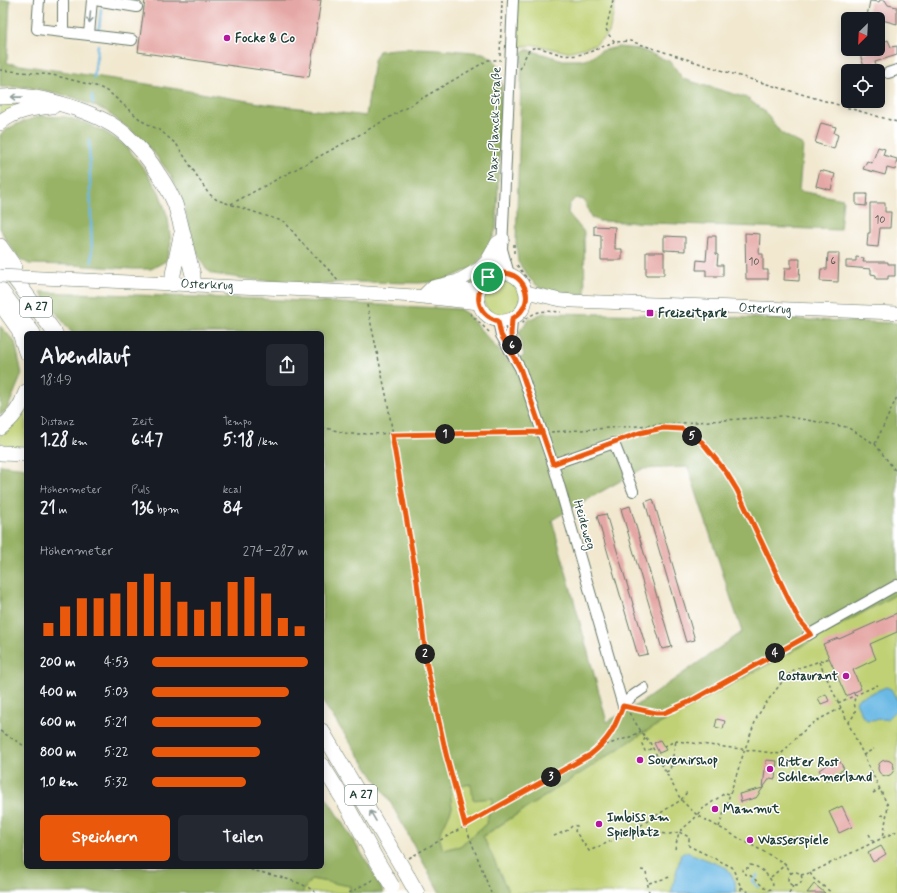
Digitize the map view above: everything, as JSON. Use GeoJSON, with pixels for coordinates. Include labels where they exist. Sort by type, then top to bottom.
{"type":"FeatureCollection","features":[{"type":"Feature","properties":{"kind":"highway"},"geometry":{"type":"LineString","coordinates":[[0,97],[22,96],[61,105],[94,115],[125,134],[151,163],[164,183],[174,204],[193,275],[193,285]]}},
{"type":"Feature","properties":{"kind":"highway"},"geometry":{"type":"LineString","coordinates":[[0,123],[24,110],[61,105]]}},
{"type":"Feature","properties":{"kind":"highway"},"geometry":{"type":"LineString","coordinates":[[173,284],[173,274],[182,233]]}},
{"type":"Feature","properties":{"kind":"highway"},"geometry":{"type":"LineString","coordinates":[[0,246],[13,264],[16,281]]}},
{"type":"Feature","properties":{"kind":"highway","name":"A 27"},"geometry":{"type":"LineString","coordinates":[[0,259],[54,331]]}},
{"type":"Feature","properties":{"kind":"highway","name":"A 27"},"geometry":{"type":"LineString","coordinates":[[0,289],[32,331]]}},
{"type":"Feature","properties":{"kind":"highway"},"geometry":{"type":"LineString","coordinates":[[0,303],[19,330],[24,346]]}},
{"type":"Feature","properties":{"kind":"highway"},"geometry":{"type":"LineString","coordinates":[[0,428],[15,414],[24,397]]}},
{"type":"Feature","properties":{"kind":"highway"},"geometry":{"type":"LineString","coordinates":[[0,453],[24,454]]}},
{"type":"Feature","properties":{"kind":"highway","name":"A 27"},"geometry":{"type":"LineString","coordinates":[[324,734],[417,893]]}},
{"type":"Feature","properties":{"kind":"highway","name":"A 27"},"geometry":{"type":"LineString","coordinates":[[324,768],[394,889]]}},
{"type":"Feature","properties":{"kind":"main road"},"geometry":{"type":"LineString","coordinates":[[419,295],[432,287],[458,281],[479,269],[487,261],[497,243],[506,244]]}},
{"type":"Feature","properties":{"kind":"main road"},"geometry":{"type":"LineString","coordinates":[[513,269],[524,285],[528,287],[525,306],[519,314],[516,323],[498,321],[484,313],[479,303],[478,296],[480,289],[488,277],[513,269]]}},
{"type":"Feature","properties":{"kind":"main road","name":"Osterkrug"},"geometry":{"type":"LineString","coordinates":[[0,276],[419,295],[479,303]]}},
{"type":"Feature","properties":{"kind":"main road","name":"Osterkrug"},"geometry":{"type":"LineString","coordinates":[[528,287],[562,306]]}},
{"type":"Feature","properties":{"kind":"main road","name":"Osterkrug"},"geometry":{"type":"LineString","coordinates":[[419,295],[480,289]]}},
{"type":"Feature","properties":{"kind":"main road","name":"Osterkrug"},"geometry":{"type":"LineString","coordinates":[[525,306],[629,304],[897,313]]}},
{"type":"Feature","properties":{"kind":"street"},"geometry":{"type":"LineString","coordinates":[[39,0],[37,29],[132,40]]}},
{"type":"Feature","properties":{"kind":"street"},"geometry":{"type":"LineString","coordinates":[[63,0],[63,32]]}},
{"type":"Feature","properties":{"kind":"street"},"geometry":{"type":"LineString","coordinates":[[89,34],[92,0]]}},
{"type":"Feature","properties":{"kind":"street"},"geometry":{"type":"LineString","coordinates":[[95,0],[137,7]]}},
{"type":"Feature","properties":{"kind":"street","name":"Max-Planck-Straße"},"geometry":{"type":"LineString","coordinates":[[513,0],[506,244],[513,269]]}},
{"type":"Feature","properties":{"kind":"street","name":"Max-Planck-Straße"},"geometry":{"type":"LineString","coordinates":[[494,274],[506,244]]}},
{"type":"Feature","properties":{"kind":"street","name":"Heideweg"},"geometry":{"type":"LineString","coordinates":[[498,321],[501,335],[520,368],[553,464],[623,706]]}},
{"type":"Feature","properties":{"kind":"street","name":"Heideweg"},"geometry":{"type":"LineString","coordinates":[[512,353],[511,333],[516,323]]}},
{"type":"Feature","properties":{"kind":"street"},"geometry":{"type":"LineString","coordinates":[[553,464],[614,443],[633,491]]}},
{"type":"Feature","properties":{"kind":"street"},"geometry":{"type":"LineString","coordinates":[[810,634],[897,585]]}},
{"type":"Feature","properties":{"kind":"street"},"geometry":{"type":"LineString","coordinates":[[623,706],[630,697],[644,688]]}},
{"type":"Feature","properties":{"kind":"path"},"geometry":{"type":"LineString","coordinates":[[502,0],[500,47],[502,66]]}},
{"type":"Feature","properties":{"kind":"path"},"geometry":{"type":"LineString","coordinates":[[613,0],[606,29],[608,35],[615,42]]}},
{"type":"Feature","properties":{"kind":"path"},"geometry":{"type":"LineString","coordinates":[[518,73],[529,51],[533,48],[564,55],[573,55],[587,53],[615,42],[630,41],[736,75],[897,122]]}},
{"type":"Feature","properties":{"kind":"path"},"geometry":{"type":"LineString","coordinates":[[230,204],[359,135],[488,60],[501,60]]}},
{"type":"Feature","properties":{"kind":"path"},"geometry":{"type":"LineString","coordinates":[[0,70],[53,75],[99,87],[110,93],[142,121],[161,131],[177,145],[208,193],[217,200],[285,222],[302,243],[339,282]]}},
{"type":"Feature","properties":{"kind":"path"},"geometry":{"type":"LineString","coordinates":[[506,244],[514,258]]}},
{"type":"Feature","properties":{"kind":"path"},"geometry":{"type":"LineString","coordinates":[[513,269],[528,287]]}},
{"type":"Feature","properties":{"kind":"path"},"geometry":{"type":"LineString","coordinates":[[366,302],[387,399],[416,574],[427,666],[446,754],[465,825],[491,893]]}},
{"type":"Feature","properties":{"kind":"path"},"geometry":{"type":"LineString","coordinates":[[516,323],[522,323],[531,315],[538,312],[562,306]]}},
{"type":"Feature","properties":{"kind":"path"},"geometry":{"type":"LineString","coordinates":[[875,444],[897,398]]}},
{"type":"Feature","properties":{"kind":"path"},"geometry":{"type":"LineString","coordinates":[[324,428],[349,434],[392,435],[542,432],[783,416],[847,428],[875,444],[897,473]]}},
{"type":"Feature","properties":{"kind":"path"},"geometry":{"type":"LineString","coordinates":[[614,443],[639,433],[663,428],[682,429],[702,442],[726,472],[737,490],[799,620],[810,634],[689,702],[664,713],[656,713],[623,706]]}},
{"type":"Feature","properties":{"kind":"path"},"geometry":{"type":"LineString","coordinates":[[719,827],[757,717],[766,703],[785,678],[795,670],[830,658]]}},
{"type":"Feature","properties":{"kind":"path"},"geometry":{"type":"LineString","coordinates":[[819,662],[888,806],[883,838]]}},
{"type":"Feature","properties":{"kind":"path"},"geometry":{"type":"LineString","coordinates":[[838,703],[878,685]]}},
{"type":"Feature","properties":{"kind":"path"},"geometry":{"type":"LineString","coordinates":[[848,723],[855,715],[856,708],[854,693]]}},
{"type":"Feature","properties":{"kind":"path"},"geometry":{"type":"LineString","coordinates":[[411,857],[590,755],[600,747],[612,732],[623,706]]}},
{"type":"Feature","properties":{"kind":"path"},"geometry":{"type":"LineString","coordinates":[[623,706],[641,730],[645,738],[649,741],[681,800],[697,815],[786,864],[791,874]]}},
{"type":"Feature","properties":{"kind":"path"},"geometry":{"type":"LineString","coordinates":[[664,746],[676,741],[781,754],[801,733],[816,721],[841,708]]}},
{"type":"Feature","properties":{"kind":"path"},"geometry":{"type":"LineString","coordinates":[[600,747],[630,737],[641,730]]}},
{"type":"Feature","properties":{"kind":"path"},"geometry":{"type":"LineString","coordinates":[[0,731],[24,747]]}},
{"type":"Feature","properties":{"kind":"path"},"geometry":{"type":"LineString","coordinates":[[645,738],[642,744],[645,751],[653,748]]}},
{"type":"Feature","properties":{"kind":"path"},"geometry":{"type":"LineString","coordinates":[[666,772],[670,770],[676,741]]}},
{"type":"Feature","properties":{"kind":"path"},"geometry":{"type":"LineString","coordinates":[[863,755],[874,749]]}},
{"type":"Feature","properties":{"kind":"path"},"geometry":{"type":"LineString","coordinates":[[671,765],[677,766]]}},
{"type":"Feature","properties":{"kind":"path"},"geometry":{"type":"LineString","coordinates":[[873,793],[880,789]]}},
{"type":"Feature","properties":{"kind":"path"},"geometry":{"type":"LineString","coordinates":[[554,836],[568,830],[573,825],[577,826],[576,831],[589,851],[632,831],[681,800],[687,792]]}},
{"type":"Feature","properties":{"kind":"path"},"geometry":{"type":"LineString","coordinates":[[632,831],[670,834],[679,832],[694,820],[701,810],[725,793],[730,794]]}},
{"type":"Feature","properties":{"kind":"path"},"geometry":{"type":"LineString","coordinates":[[881,814],[887,816]]}},
{"type":"Feature","properties":{"kind":"path"},"geometry":{"type":"LineString","coordinates":[[792,886],[788,881],[788,877],[791,874],[797,872],[801,875],[810,873],[897,831]]}},
{"type":"Feature","properties":{"kind":"path"},"geometry":{"type":"LineString","coordinates":[[676,849],[679,832]]}},
{"type":"Feature","properties":{"kind":"path"},"geometry":{"type":"LineString","coordinates":[[679,832],[689,837],[689,846],[732,867],[741,887],[741,893]]}},
{"type":"Feature","properties":{"kind":"path"},"geometry":{"type":"LineString","coordinates":[[869,834],[874,843]]}},
{"type":"Feature","properties":{"kind":"path"},"geometry":{"type":"LineString","coordinates":[[770,878],[786,864]]}},
{"type":"Feature","properties":{"kind":"path"},"geometry":{"type":"LineString","coordinates":[[750,865],[754,865],[770,878],[773,885],[767,890],[757,880],[743,873],[742,870],[749,868],[750,865]]}},
{"type":"Feature","properties":{"kind":"path"},"geometry":{"type":"LineString","coordinates":[[247,869],[288,879],[313,890],[316,893]]}},
{"type":"Feature","properties":{"kind":"path"},"geometry":{"type":"LineString","coordinates":[[642,870],[646,871],[649,893]]}},
{"type":"Feature","properties":{"kind":"path"},"geometry":{"type":"LineString","coordinates":[[810,873],[814,879],[832,893]]}},
{"type":"Feature","properties":{"kind":"path"},"geometry":{"type":"LineString","coordinates":[[792,886],[801,884],[801,875]]}},
{"type":"Feature","properties":{"kind":"path"},"geometry":{"type":"LineString","coordinates":[[648,884],[670,877]]}},
{"type":"Feature","properties":{"kind":"path"},"geometry":{"type":"LineString","coordinates":[[349,893],[373,880]]}},
{"type":"Feature","properties":{"kind":"path"},"geometry":{"type":"LineString","coordinates":[[789,893],[792,886]]}},
{"type":"Feature","properties":{"kind":"path"},"geometry":{"type":"LineString","coordinates":[[741,887],[750,893]]}},
{"type":"Feature","properties":{"kind":"green space"},"geometry":{"type":"Polygon","coordinates":[[[0,0],[10,0],[7,63],[266,104],[366,116],[374,60],[379,51],[405,48],[431,49],[483,53],[491,57],[497,63],[502,86],[496,229],[489,247],[481,259],[472,268],[443,281],[419,283],[354,282],[311,284],[254,280],[213,274],[206,269],[194,248],[185,210],[172,177],[154,153],[135,134],[106,111],[75,98],[27,87],[0,87],[0,0]]]}},
{"type":"Feature","properties":{"kind":"green space"},"geometry":{"type":"Polygon","coordinates":[[[515,0],[616,0],[609,33],[595,45],[567,52],[535,45],[514,47],[515,0]]]}},
{"type":"Feature","properties":{"kind":"green space"},"geometry":{"type":"Polygon","coordinates":[[[618,47],[639,49],[671,62],[683,79],[747,98],[765,112],[781,133],[803,145],[799,191],[843,199],[840,230],[599,221],[591,217],[584,200],[575,198],[569,205],[568,213],[584,232],[585,296],[542,290],[530,279],[518,262],[516,243],[522,52],[526,49],[563,60],[585,60],[601,51],[618,47]]]}},
{"type":"Feature","properties":{"kind":"green space"},"geometry":{"type":"Polygon","coordinates":[[[0,102],[36,103],[0,117],[0,102]]]}},
{"type":"Feature","properties":{"kind":"green space"},"geometry":{"type":"Polygon","coordinates":[[[40,116],[67,117],[85,123],[105,132],[126,146],[145,170],[159,192],[168,218],[171,244],[166,261],[151,269],[132,269],[29,264],[19,258],[6,240],[0,228],[0,135],[13,126],[40,116]]]}},
{"type":"Feature","properties":{"kind":"green space"},"geometry":{"type":"Polygon","coordinates":[[[495,258],[490,270],[472,285],[457,286],[495,258]]]}},
{"type":"Feature","properties":{"kind":"green space"},"geometry":{"type":"Polygon","coordinates":[[[498,278],[506,278],[513,281],[518,286],[521,297],[518,308],[513,313],[506,316],[498,316],[491,313],[486,308],[483,301],[483,293],[486,286],[491,281],[498,278]]]}},
{"type":"Feature","properties":{"kind":"green space"},"geometry":{"type":"Polygon","coordinates":[[[40,292],[262,299],[459,309],[466,313],[509,362],[524,356],[519,332],[528,320],[543,313],[668,315],[897,323],[897,594],[643,733],[483,836],[509,893],[440,893],[388,798],[324,704],[324,331],[70,331],[40,292]],[[688,467],[642,469],[552,520],[607,722],[645,700],[742,632],[688,467]],[[471,784],[450,787],[452,808],[439,836],[443,850],[460,846],[486,824],[493,798],[473,800],[471,784]]]}},
{"type":"Feature","properties":{"kind":"green space"},"geometry":{"type":"Polygon","coordinates":[[[0,326],[15,342],[22,374],[7,410],[0,415],[0,326]]]}},
{"type":"Feature","properties":{"kind":"green space"},"geometry":{"type":"Polygon","coordinates":[[[24,406],[24,449],[0,449],[0,433],[24,406]]]}},
{"type":"Feature","properties":{"kind":"green space"},"geometry":{"type":"Polygon","coordinates":[[[0,465],[24,468],[24,869],[324,869],[324,794],[369,865],[384,893],[350,893],[350,886],[311,879],[302,893],[0,893],[0,465]]]}},
{"type":"Feature","properties":{"kind":"green space"},"geometry":{"type":"Polygon","coordinates":[[[897,594],[897,893],[509,893],[482,837],[643,733],[897,594]]]}},
{"type":"Feature","properties":{"kind":"green space"},"geometry":{"type":"Polygon","coordinates":[[[472,784],[493,798],[486,824],[460,846],[442,850],[439,836],[452,808],[450,787],[472,784]]]}},
{"type":"Feature","properties":{"kind":"green space"},"geometry":{"type":"Polygon","coordinates":[[[311,879],[350,886],[350,893],[302,893],[311,879]]]}},
{"type":"Feature","properties":{"kind":"water"},"geometry":{"type":"Polygon","coordinates":[[[886,687],[891,689],[897,700],[897,709],[887,719],[867,720],[863,717],[856,702],[859,698],[886,687]]]}},
{"type":"Feature","properties":{"kind":"water"},"geometry":{"type":"Polygon","coordinates":[[[683,852],[687,852],[727,868],[735,881],[736,893],[671,893],[681,854],[683,852]]]}},
{"type":"Feature","properties":{"kind":"building","name":"Focke & Co"},"geometry":{"type":"Polygon","coordinates":[[[145,0],[321,0],[309,77],[138,52],[145,0]]]}},
{"type":"Feature","properties":{"kind":"building"},"geometry":{"type":"Polygon","coordinates":[[[880,0],[885,0],[888,5],[897,7],[897,24],[885,21],[885,12],[868,12],[870,1],[879,2],[880,0]]]}},
{"type":"Feature","properties":{"kind":"building"},"geometry":{"type":"Polygon","coordinates":[[[888,40],[891,47],[897,46],[897,55],[875,62],[876,64],[863,64],[861,56],[885,56],[885,41],[888,40]]]}},
{"type":"Feature","properties":{"kind":"building"},"geometry":{"type":"Polygon","coordinates":[[[821,123],[836,127],[834,133],[838,135],[834,149],[815,143],[821,123]]]}},
{"type":"Feature","properties":{"kind":"building"},"geometry":{"type":"Polygon","coordinates":[[[878,147],[885,149],[883,155],[897,159],[895,170],[887,168],[885,175],[863,169],[867,161],[872,163],[878,147]]]}},
{"type":"Feature","properties":{"kind":"building"},"geometry":{"type":"Polygon","coordinates":[[[820,170],[835,174],[831,190],[816,186],[820,170]]]}},
{"type":"Feature","properties":{"kind":"building"},"geometry":{"type":"Polygon","coordinates":[[[856,194],[867,194],[866,206],[856,205],[856,194]]]}},
{"type":"Feature","properties":{"kind":"building"},"geometry":{"type":"Polygon","coordinates":[[[870,203],[885,203],[885,212],[891,212],[890,228],[880,228],[878,247],[867,246],[868,233],[870,233],[870,203]]]}},
{"type":"Feature","properties":{"kind":"building"},"geometry":{"type":"Polygon","coordinates":[[[594,226],[615,227],[615,249],[622,249],[622,260],[601,260],[601,235],[594,234],[594,226]]]}},
{"type":"Feature","properties":{"kind":"building"},"geometry":{"type":"Polygon","coordinates":[[[745,233],[760,234],[759,254],[763,254],[763,270],[768,270],[768,279],[746,279],[745,233]]]}},
{"type":"Feature","properties":{"kind":"building"},"geometry":{"type":"Polygon","coordinates":[[[664,236],[685,237],[685,251],[664,250],[664,236]]]}},
{"type":"Feature","properties":{"kind":"building"},"geometry":{"type":"Polygon","coordinates":[[[708,236],[716,236],[716,254],[718,255],[717,265],[723,265],[723,276],[706,276],[706,270],[696,270],[697,260],[706,261],[708,236]]]}},
{"type":"Feature","properties":{"kind":"building"},"geometry":{"type":"Polygon","coordinates":[[[646,252],[664,252],[664,275],[646,275],[646,252]]]}},
{"type":"Feature","properties":{"kind":"building"},"geometry":{"type":"Polygon","coordinates":[[[828,253],[839,253],[838,282],[820,281],[821,269],[827,269],[828,253]]]}},
{"type":"Feature","properties":{"kind":"building"},"geometry":{"type":"Polygon","coordinates":[[[856,257],[864,258],[863,262],[888,262],[888,264],[895,264],[895,276],[888,276],[888,279],[876,279],[876,275],[871,274],[871,269],[846,267],[846,261],[856,261],[856,257]]]}},
{"type":"Feature","properties":{"kind":"building"},"geometry":{"type":"Polygon","coordinates":[[[791,259],[800,259],[799,281],[784,280],[785,268],[791,268],[791,259]]]}},
{"type":"Feature","properties":{"kind":"building"},"geometry":{"type":"Polygon","coordinates":[[[653,499],[695,640],[686,642],[645,502],[653,499]]]}},
{"type":"Feature","properties":{"kind":"building"},"geometry":{"type":"Polygon","coordinates":[[[630,506],[672,647],[662,649],[621,509],[630,506]]]}},
{"type":"Feature","properties":{"kind":"building"},"geometry":{"type":"Polygon","coordinates":[[[606,514],[648,654],[638,656],[597,516],[606,514]]]}},
{"type":"Feature","properties":{"kind":"building"},"geometry":{"type":"Polygon","coordinates":[[[897,613],[897,632],[870,644],[876,659],[853,670],[861,689],[846,696],[823,644],[838,638],[839,639],[897,613]]]}},
{"type":"Feature","properties":{"kind":"building"},"geometry":{"type":"Polygon","coordinates":[[[826,694],[829,701],[821,704],[818,698],[826,694]]]}},
{"type":"Feature","properties":{"kind":"building"},"geometry":{"type":"Polygon","coordinates":[[[717,719],[725,721],[723,729],[715,727],[717,719]]]}},
{"type":"Feature","properties":{"kind":"building"},"geometry":{"type":"Polygon","coordinates":[[[660,740],[666,750],[659,753],[654,743],[660,740]]]}},
{"type":"Feature","properties":{"kind":"building"},"geometry":{"type":"Polygon","coordinates":[[[838,758],[844,769],[825,780],[819,770],[838,758]]]}},
{"type":"Feature","properties":{"kind":"building","name":"Ritter Rost Schlemmerland"},"geometry":{"type":"Polygon","coordinates":[[[766,760],[777,761],[775,779],[770,778],[763,788],[766,760]]]}},
{"type":"Feature","properties":{"kind":"building"},"geometry":{"type":"Polygon","coordinates":[[[883,760],[889,760],[894,765],[892,774],[889,776],[883,776],[878,771],[878,765],[883,760]]]}},
{"type":"Feature","properties":{"kind":"building"},"geometry":{"type":"Polygon","coordinates":[[[763,788],[756,798],[741,802],[739,794],[763,788]]]}},
{"type":"Feature","properties":{"kind":"building"},"geometry":{"type":"Polygon","coordinates":[[[842,806],[852,827],[839,833],[829,812],[842,806]]]}},
{"type":"Feature","properties":{"kind":"building"},"geometry":{"type":"Polygon","coordinates":[[[881,846],[886,854],[873,862],[868,853],[881,846]]]}},
{"type":"Feature","properties":{"kind":"building"},"geometry":{"type":"Polygon","coordinates":[[[814,884],[825,893],[807,893],[814,884]]]}},
{"type":"Feature","properties":{"kind":"waterway"},"geometry":{"type":"LineString","coordinates":[[99,30],[101,9]]}},
{"type":"Feature","properties":{"kind":"waterway"},"geometry":{"type":"LineString","coordinates":[[94,78],[98,45]]}},
{"type":"Feature","properties":{"kind":"waterway"},"geometry":{"type":"LineString","coordinates":[[92,95],[93,103]]}},
{"type":"Feature","properties":{"kind":"waterway"},"geometry":{"type":"LineString","coordinates":[[89,139],[92,262]]}},
{"type":"Feature","properties":{"kind":"waterway"},"geometry":{"type":"LineString","coordinates":[[757,875],[752,881],[758,887]]}},
{"type":"Feature","properties":{"kind":"place","name":"Focke & Co"},"geometry":{"type":"Point","coordinates":[227,38]}},
{"type":"Feature","properties":{"kind":"place","name":"Freizeitpark"},"geometry":{"type":"Point","coordinates":[650,313]}},
{"type":"Feature","properties":{"kind":"place","name":"Rostaurant"},"geometry":{"type":"Point","coordinates":[846,676]}},
{"type":"Feature","properties":{"kind":"place","name":"Souvenirshop"},"geometry":{"type":"Point","coordinates":[640,760]}},
{"type":"Feature","properties":{"kind":"place","name":"Ritter Rost Schlemmerland"},"geometry":{"type":"Point","coordinates":[770,769]}},
{"type":"Feature","properties":{"kind":"place","name":"Mammut"},"geometry":{"type":"Point","coordinates":[715,809]}},
{"type":"Feature","properties":{"kind":"place","name":"Imbiss am Spielplatz"},"geometry":{"type":"Point","coordinates":[599,824]}},
{"type":"Feature","properties":{"kind":"place","name":"Wasserspiele"},"geometry":{"type":"Point","coordinates":[750,840]}},
{"type":"Feature","properties":{"kind":"route"},"geometry":{"type":"LineString","coordinates":[[488,277],[483,282],[480,289],[478,296],[479,303],[484,313],[498,321],[501,335],[520,368],[542,432],[392,435],[416,574],[427,666],[446,754],[465,825],[590,755],[600,747],[612,732],[623,706],[656,713],[664,713],[689,702],[811,634],[799,620],[737,490],[726,472],[702,442],[682,429],[663,428],[639,433],[553,464],[520,368],[512,353],[512,319],[519,314],[525,306],[527,298],[524,285],[520,280],[509,274],[501,273],[488,277]]}}]}
